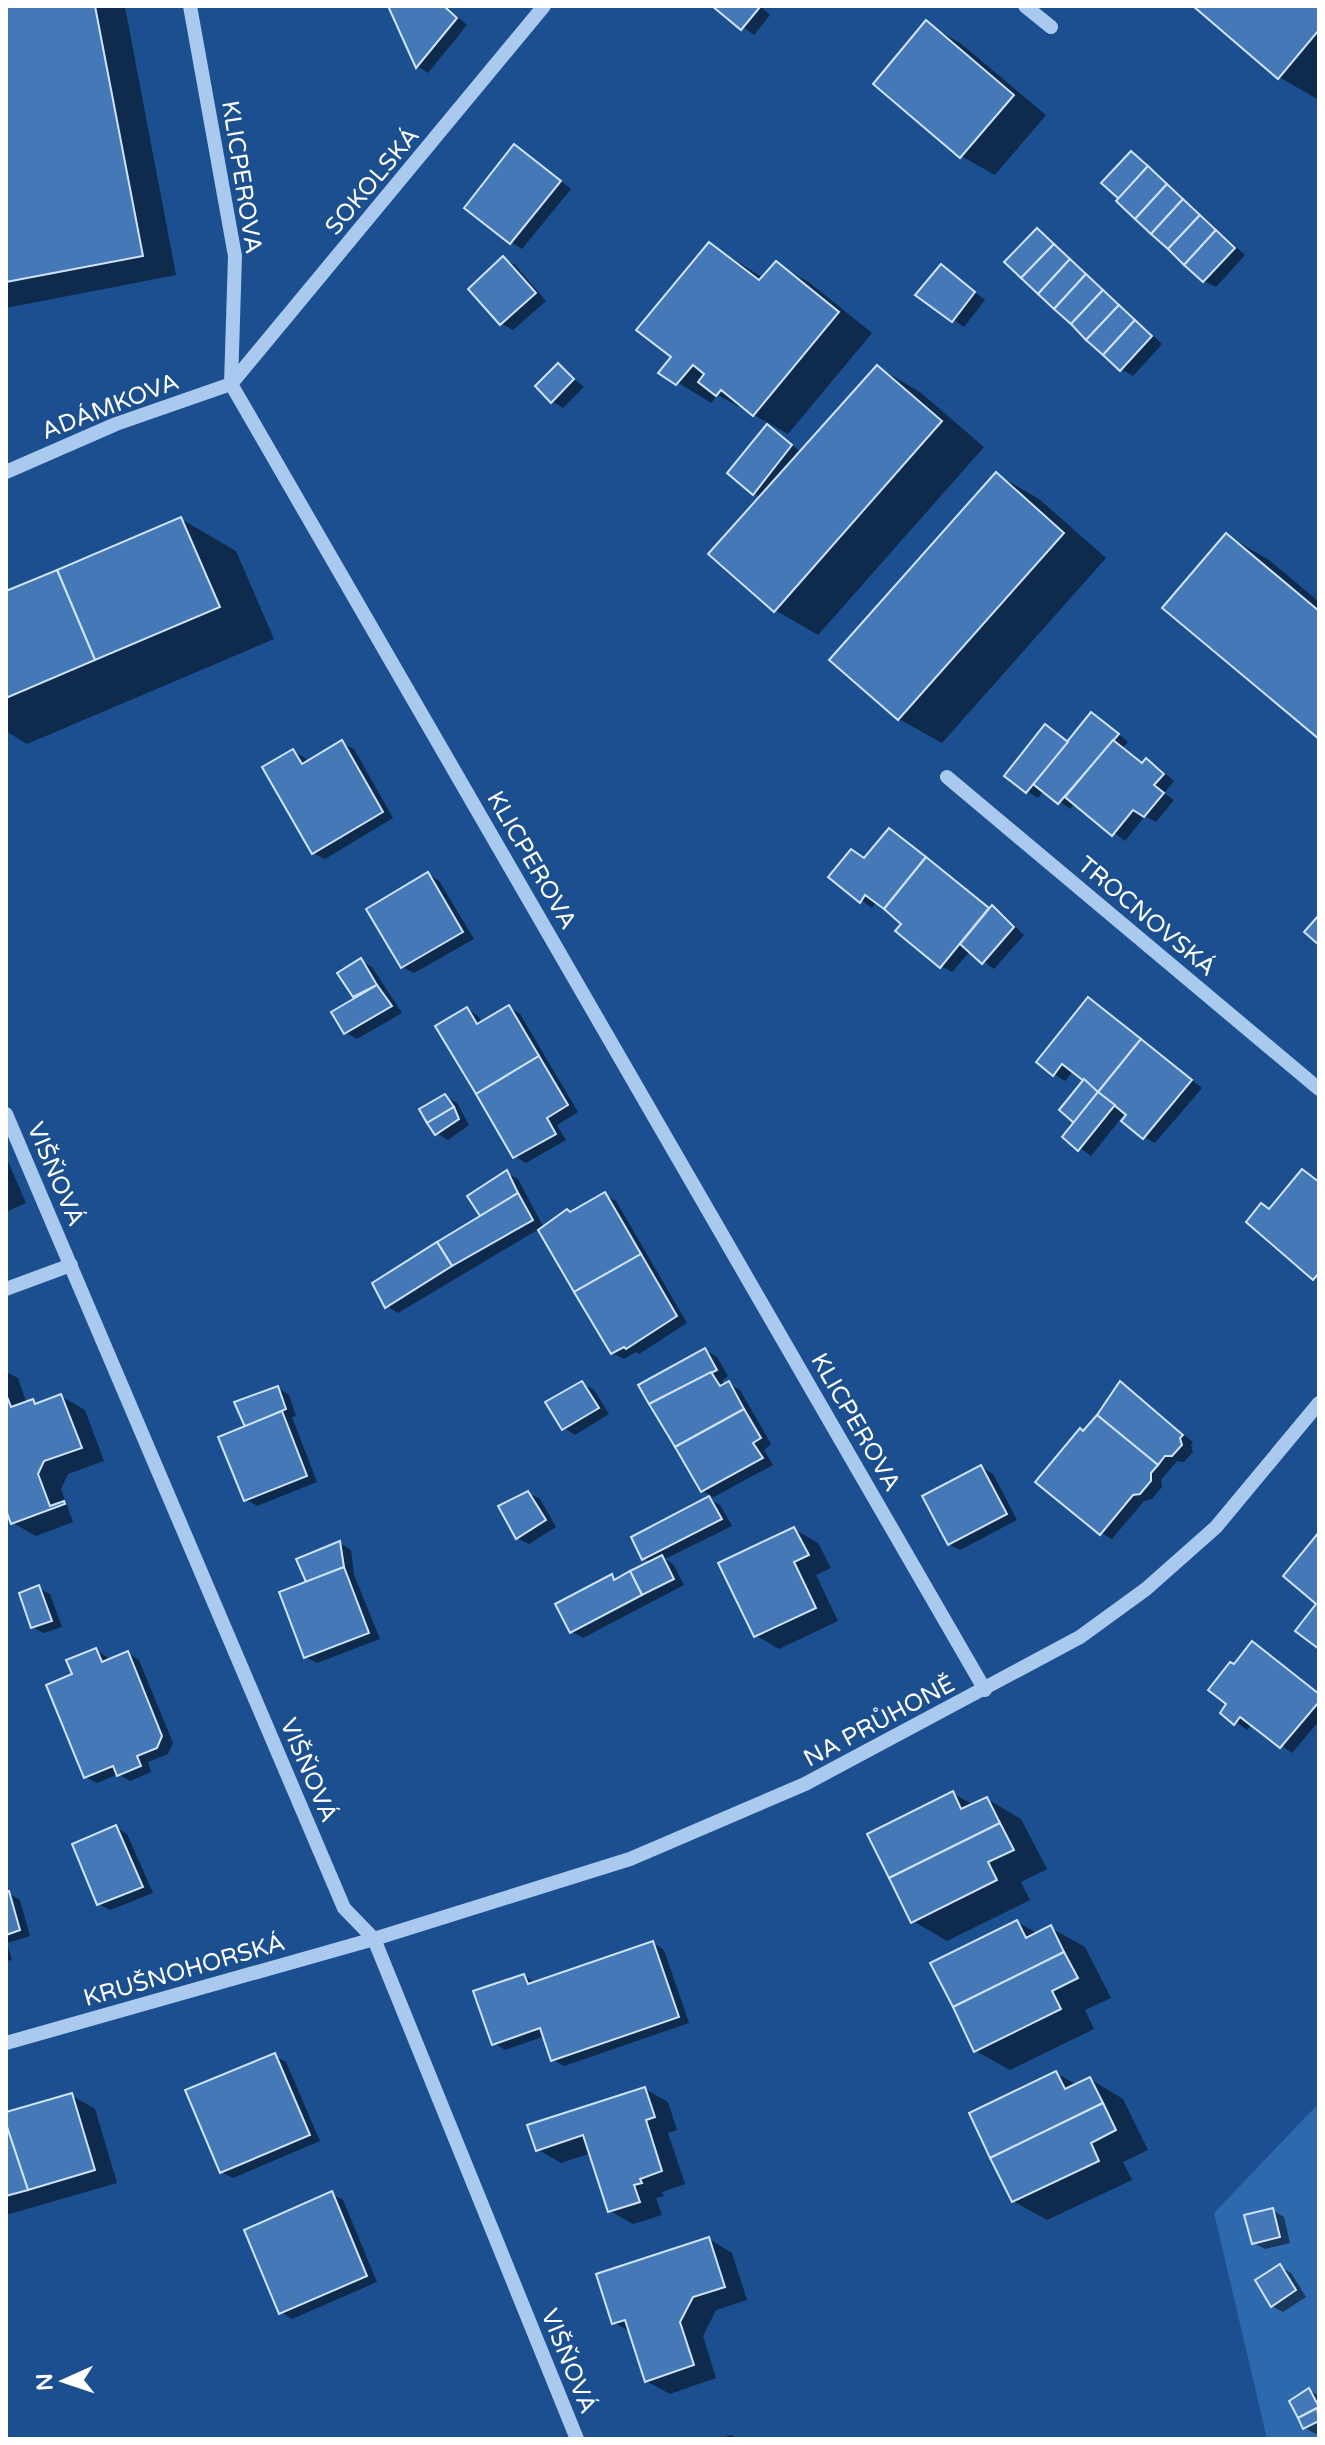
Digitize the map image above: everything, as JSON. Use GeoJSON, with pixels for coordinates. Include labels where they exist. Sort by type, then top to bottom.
{"type":"FeatureCollection","features":[{"type":"Feature","properties":{"kind":"street","name":"KLICPEROVA"},"geometry":{"type":"LineString","coordinates":[[190,6],[235,256],[231,384],[985,1690]]}},
{"type":"Feature","properties":{"kind":"street","name":"SOKOLSKÁ"},"geometry":{"type":"LineString","coordinates":[[231,384],[544,6]]}},
{"type":"Feature","properties":{"kind":"street"},"geometry":{"type":"LineString","coordinates":[[1025,6],[1051,27]]}},
{"type":"Feature","properties":{"kind":"street","name":"ADÁMKOVA"},"geometry":{"type":"LineString","coordinates":[[6,472],[116,424],[231,384]]}},
{"type":"Feature","properties":{"kind":"street","name":"TROCNOVSKÁ"},"geometry":{"type":"LineString","coordinates":[[947,777],[1319,1089]]}},
{"type":"Feature","properties":{"kind":"street","name":"VIŠŇOVÁ"},"geometry":{"type":"LineString","coordinates":[[6,1114],[344,1908],[374,1939],[577,2439]]}},
{"type":"Feature","properties":{"kind":"street"},"geometry":{"type":"LineString","coordinates":[[6,1289],[71,1265]]}},
{"type":"Feature","properties":{"kind":"street","name":"NA PRŮHONĚ"},"geometry":{"type":"LineString","coordinates":[[374,1939],[630,1859],[805,1784],[1080,1637],[1146,1589],[1216,1527],[1319,1403]]}},
{"type":"Feature","properties":{"kind":"street","name":"KRUŠNOHORSKÁ"},"geometry":{"type":"LineString","coordinates":[[6,2043],[374,1939]]}},
{"type":"Feature","properties":{"kind":"shaded area"},"geometry":{"type":"Polygon","coordinates":[[[1319,2103],[1319,2439],[1267,2439],[1214,2213],[1319,2103]]]}},
{"type":"Feature","properties":{"kind":"building"},"geometry":{"type":"Polygon","coordinates":[[[6,6],[95,6],[143,256],[6,282],[6,6]]]}},
{"type":"Feature","properties":{"kind":"building"},"geometry":{"type":"Polygon","coordinates":[[[388,6],[444,6],[457,18],[416,68],[388,6]]]}},
{"type":"Feature","properties":{"kind":"building"},"geometry":{"type":"Polygon","coordinates":[[[712,6],[759,6],[760,7],[741,30],[712,6]]]}},
{"type":"Feature","properties":{"kind":"building"},"geometry":{"type":"Polygon","coordinates":[[[1193,6],[1316,6],[1319,8],[1319,30],[1278,79],[1193,6]]]}},
{"type":"Feature","properties":{"kind":"building"},"geometry":{"type":"Polygon","coordinates":[[[926,20],[1014,95],[960,158],[873,84],[926,20]]]}},
{"type":"Feature","properties":{"kind":"building"},"geometry":{"type":"Polygon","coordinates":[[[514,144],[561,181],[510,244],[464,208],[514,144]]]}},
{"type":"Feature","properties":{"kind":"building"},"geometry":{"type":"Polygon","coordinates":[[[1131,151],[1148,166],[1119,199],[1101,183],[1131,151]]]}},
{"type":"Feature","properties":{"kind":"building"},"geometry":{"type":"Polygon","coordinates":[[[1148,166],[1167,184],[1135,219],[1116,201],[1148,166]]]}},
{"type":"Feature","properties":{"kind":"building"},"geometry":{"type":"Polygon","coordinates":[[[1167,184],[1183,199],[1151,234],[1135,219],[1167,184]]]}},
{"type":"Feature","properties":{"kind":"building"},"geometry":{"type":"Polygon","coordinates":[[[1183,199],[1200,215],[1168,249],[1151,234],[1183,199]]]}},
{"type":"Feature","properties":{"kind":"building"},"geometry":{"type":"Polygon","coordinates":[[[1200,215],[1216,230],[1184,265],[1168,249],[1200,215]]]}},
{"type":"Feature","properties":{"kind":"building"},"geometry":{"type":"Polygon","coordinates":[[[1037,228],[1054,244],[1021,278],[1004,262],[1037,228]]]}},
{"type":"Feature","properties":{"kind":"building"},"geometry":{"type":"Polygon","coordinates":[[[1216,230],[1235,248],[1203,282],[1184,265],[1216,230]]]}},
{"type":"Feature","properties":{"kind":"building"},"geometry":{"type":"Polygon","coordinates":[[[709,242],[759,280],[776,261],[839,312],[753,416],[721,390],[716,396],[698,382],[704,374],[693,365],[676,385],[658,373],[671,357],[636,330],[709,242]]]}},
{"type":"Feature","properties":{"kind":"building"},"geometry":{"type":"Polygon","coordinates":[[[1054,244],[1070,259],[1038,294],[1021,278],[1054,244]]]}},
{"type":"Feature","properties":{"kind":"building"},"geometry":{"type":"Polygon","coordinates":[[[503,256],[536,293],[500,325],[468,289],[503,256]]]}},
{"type":"Feature","properties":{"kind":"building"},"geometry":{"type":"Polygon","coordinates":[[[1070,259],[1086,274],[1054,309],[1038,294],[1070,259]]]}},
{"type":"Feature","properties":{"kind":"building"},"geometry":{"type":"Polygon","coordinates":[[[941,264],[975,292],[952,322],[915,295],[941,264]]]}},
{"type":"Feature","properties":{"kind":"building"},"geometry":{"type":"Polygon","coordinates":[[[1086,274],[1103,290],[1071,324],[1054,309],[1086,274]]]}},
{"type":"Feature","properties":{"kind":"building"},"geometry":{"type":"Polygon","coordinates":[[[1103,290],[1119,305],[1086,340],[1071,324],[1103,290]]]}},
{"type":"Feature","properties":{"kind":"building"},"geometry":{"type":"Polygon","coordinates":[[[1119,305],[1135,320],[1103,355],[1086,340],[1119,305]]]}},
{"type":"Feature","properties":{"kind":"building"},"geometry":{"type":"Polygon","coordinates":[[[1135,320],[1152,336],[1120,371],[1103,355],[1135,320]]]}},
{"type":"Feature","properties":{"kind":"building"},"geometry":{"type":"Polygon","coordinates":[[[558,363],[574,379],[551,403],[535,386],[558,363]]]}},
{"type":"Feature","properties":{"kind":"building"},"geometry":{"type":"Polygon","coordinates":[[[877,365],[942,421],[774,612],[708,554],[877,365]]]}},
{"type":"Feature","properties":{"kind":"building"},"geometry":{"type":"Polygon","coordinates":[[[767,424],[792,445],[753,495],[727,473],[767,424]]]}},
{"type":"Feature","properties":{"kind":"building"},"geometry":{"type":"Polygon","coordinates":[[[996,472],[1064,533],[898,720],[829,660],[996,472]]]}},
{"type":"Feature","properties":{"kind":"building"},"geometry":{"type":"Polygon","coordinates":[[[181,517],[220,607],[95,660],[57,570],[181,517]]]}},
{"type":"Feature","properties":{"kind":"building"},"geometry":{"type":"Polygon","coordinates":[[[1226,533],[1319,611],[1319,739],[1162,608],[1226,533]]]}},
{"type":"Feature","properties":{"kind":"building"},"geometry":{"type":"Polygon","coordinates":[[[57,570],[95,660],[6,698],[6,591],[57,570]]]}},
{"type":"Feature","properties":{"kind":"building"},"geometry":{"type":"Polygon","coordinates":[[[1091,712],[1119,734],[1058,804],[1033,784],[1091,712]]]}},
{"type":"Feature","properties":{"kind":"building"},"geometry":{"type":"Polygon","coordinates":[[[1045,724],[1068,742],[1026,793],[1004,776],[1045,724]]]}},
{"type":"Feature","properties":{"kind":"building"},"geometry":{"type":"Polygon","coordinates":[[[342,740],[383,812],[312,854],[262,767],[293,749],[302,764],[342,740]]]}},
{"type":"Feature","properties":{"kind":"building"},"geometry":{"type":"Polygon","coordinates":[[[1113,740],[1142,763],[1146,758],[1164,774],[1154,785],[1164,793],[1144,817],[1133,810],[1112,836],[1065,797],[1113,740]]]}},
{"type":"Feature","properties":{"kind":"building"},"geometry":{"type":"Polygon","coordinates":[[[889,828],[926,857],[884,909],[865,895],[860,903],[828,877],[851,849],[864,858],[889,828]]]}},
{"type":"Feature","properties":{"kind":"building"},"geometry":{"type":"Polygon","coordinates":[[[926,857],[989,908],[940,968],[895,931],[901,924],[884,909],[926,857]]]}},
{"type":"Feature","properties":{"kind":"building"},"geometry":{"type":"Polygon","coordinates":[[[428,872],[463,932],[401,968],[366,909],[428,872]]]}},
{"type":"Feature","properties":{"kind":"building"},"geometry":{"type":"Polygon","coordinates":[[[992,905],[1014,927],[982,964],[960,944],[992,905]]]}},
{"type":"Feature","properties":{"kind":"building"},"geometry":{"type":"Polygon","coordinates":[[[1319,915],[1319,945],[1304,932],[1319,915]]]}},
{"type":"Feature","properties":{"kind":"building"},"geometry":{"type":"Polygon","coordinates":[[[361,958],[377,985],[353,997],[337,973],[361,958]]]}},
{"type":"Feature","properties":{"kind":"building"},"geometry":{"type":"Polygon","coordinates":[[[377,985],[392,1006],[344,1034],[331,1012],[377,985]]]}},
{"type":"Feature","properties":{"kind":"building"},"geometry":{"type":"Polygon","coordinates":[[[1088,997],[1141,1039],[1098,1092],[1062,1064],[1053,1076],[1036,1062],[1088,997]]]}},
{"type":"Feature","properties":{"kind":"building"},"geometry":{"type":"Polygon","coordinates":[[[509,1005],[539,1056],[476,1094],[435,1026],[467,1007],[477,1024],[509,1005]]]}},
{"type":"Feature","properties":{"kind":"building"},"geometry":{"type":"Polygon","coordinates":[[[1141,1039],[1192,1080],[1143,1139],[1121,1121],[1126,1115],[1098,1092],[1141,1039]]]}},
{"type":"Feature","properties":{"kind":"building"},"geometry":{"type":"Polygon","coordinates":[[[539,1056],[568,1105],[547,1118],[556,1134],[513,1158],[476,1094],[539,1056]]]}},
{"type":"Feature","properties":{"kind":"building"},"geometry":{"type":"Polygon","coordinates":[[[1084,1079],[1098,1092],[1074,1123],[1059,1110],[1084,1079]]]}},
{"type":"Feature","properties":{"kind":"building"},"geometry":{"type":"Polygon","coordinates":[[[1098,1092],[1115,1105],[1078,1151],[1062,1137],[1098,1092]]]}},
{"type":"Feature","properties":{"kind":"building"},"geometry":{"type":"Polygon","coordinates":[[[445,1094],[454,1107],[427,1123],[419,1109],[445,1094]]]}},
{"type":"Feature","properties":{"kind":"building"},"geometry":{"type":"Polygon","coordinates":[[[454,1107],[459,1119],[435,1135],[427,1123],[454,1107]]]}},
{"type":"Feature","properties":{"kind":"building"},"geometry":{"type":"Polygon","coordinates":[[[1302,1169],[1319,1182],[1319,1273],[1313,1280],[1246,1222],[1261,1203],[1269,1209],[1302,1169]]]}},
{"type":"Feature","properties":{"kind":"building"},"geometry":{"type":"Polygon","coordinates":[[[507,1170],[518,1193],[480,1216],[467,1196],[507,1170]]]}},
{"type":"Feature","properties":{"kind":"building"},"geometry":{"type":"Polygon","coordinates":[[[605,1192],[641,1254],[574,1292],[538,1230],[567,1209],[570,1212],[605,1192]]]}},
{"type":"Feature","properties":{"kind":"building"},"geometry":{"type":"Polygon","coordinates":[[[518,1193],[533,1220],[452,1266],[437,1242],[518,1193]]]}},
{"type":"Feature","properties":{"kind":"building"},"geometry":{"type":"Polygon","coordinates":[[[437,1242],[452,1266],[385,1308],[372,1283],[437,1242]]]}},
{"type":"Feature","properties":{"kind":"building"},"geometry":{"type":"Polygon","coordinates":[[[641,1254],[677,1316],[626,1349],[624,1347],[611,1354],[574,1292],[641,1254]]]}},
{"type":"Feature","properties":{"kind":"building"},"geometry":{"type":"Polygon","coordinates":[[[705,1348],[717,1370],[649,1404],[638,1385],[705,1348]]]}},
{"type":"Feature","properties":{"kind":"building"},"geometry":{"type":"Polygon","coordinates":[[[711,1372],[720,1386],[729,1381],[744,1409],[675,1447],[649,1404],[711,1372]]]}},
{"type":"Feature","properties":{"kind":"building"},"geometry":{"type":"Polygon","coordinates":[[[582,1381],[599,1408],[562,1430],[545,1402],[582,1381]]]}},
{"type":"Feature","properties":{"kind":"building"},"geometry":{"type":"Polygon","coordinates":[[[1120,1381],[1183,1435],[1180,1438],[1182,1445],[1172,1456],[1165,1456],[1158,1465],[1097,1415],[1120,1381]]]}},
{"type":"Feature","properties":{"kind":"building"},"geometry":{"type":"Polygon","coordinates":[[[278,1386],[286,1409],[245,1427],[234,1402],[278,1386]]]}},
{"type":"Feature","properties":{"kind":"building"},"geometry":{"type":"Polygon","coordinates":[[[6,1394],[11,1407],[33,1399],[35,1404],[61,1394],[82,1448],[44,1461],[38,1474],[50,1506],[64,1501],[65,1504],[11,1524],[6,1510],[6,1394]]]}},
{"type":"Feature","properties":{"kind":"building"},"geometry":{"type":"Polygon","coordinates":[[[744,1409],[761,1438],[753,1443],[763,1458],[701,1492],[675,1447],[744,1409]]]}},
{"type":"Feature","properties":{"kind":"building"},"geometry":{"type":"Polygon","coordinates":[[[282,1411],[307,1476],[244,1501],[218,1437],[282,1411]]]}},
{"type":"Feature","properties":{"kind":"building"},"geometry":{"type":"Polygon","coordinates":[[[1097,1415],[1158,1465],[1151,1473],[1151,1481],[1140,1494],[1133,1495],[1100,1535],[1035,1482],[1080,1428],[1083,1431],[1097,1415]]]}},
{"type":"Feature","properties":{"kind":"building"},"geometry":{"type":"Polygon","coordinates":[[[981,1465],[1007,1514],[948,1545],[922,1496],[981,1465]]]}},
{"type":"Feature","properties":{"kind":"building"},"geometry":{"type":"Polygon","coordinates":[[[528,1491],[546,1520],[516,1539],[498,1506],[528,1491]]]}},
{"type":"Feature","properties":{"kind":"building"},"geometry":{"type":"Polygon","coordinates":[[[709,1496],[722,1519],[642,1560],[631,1537],[709,1496]]]}},
{"type":"Feature","properties":{"kind":"building"},"geometry":{"type":"Polygon","coordinates":[[[794,1527],[809,1555],[794,1562],[816,1608],[754,1637],[718,1563],[794,1527]]]}},
{"type":"Feature","properties":{"kind":"building"},"geometry":{"type":"Polygon","coordinates":[[[1319,1532],[1319,1649],[1295,1631],[1316,1604],[1283,1576],[1319,1532]]]}},
{"type":"Feature","properties":{"kind":"building"},"geometry":{"type":"Polygon","coordinates":[[[340,1541],[344,1567],[306,1582],[296,1559],[340,1541]]]}},
{"type":"Feature","properties":{"kind":"building"},"geometry":{"type":"Polygon","coordinates":[[[662,1555],[674,1579],[642,1595],[630,1571],[662,1555]]]}},
{"type":"Feature","properties":{"kind":"building"},"geometry":{"type":"Polygon","coordinates":[[[344,1567],[369,1633],[304,1658],[279,1592],[344,1567]]]}},
{"type":"Feature","properties":{"kind":"building"},"geometry":{"type":"Polygon","coordinates":[[[630,1571],[642,1595],[570,1633],[555,1604],[612,1574],[614,1580],[630,1571]]]}},
{"type":"Feature","properties":{"kind":"building"},"geometry":{"type":"Polygon","coordinates":[[[39,1585],[52,1621],[31,1628],[19,1593],[39,1585]]]}},
{"type":"Feature","properties":{"kind":"building"},"geometry":{"type":"Polygon","coordinates":[[[1252,1641],[1319,1694],[1319,1702],[1280,1748],[1240,1717],[1234,1725],[1220,1713],[1226,1704],[1208,1690],[1252,1641]]]}},
{"type":"Feature","properties":{"kind":"building"},"geometry":{"type":"Polygon","coordinates":[[[96,1648],[102,1662],[128,1651],[162,1736],[157,1748],[137,1756],[141,1766],[117,1776],[113,1766],[84,1778],[46,1685],[72,1674],[66,1660],[96,1648]]]}},
{"type":"Feature","properties":{"kind":"building"},"geometry":{"type":"Polygon","coordinates":[[[953,1791],[961,1809],[987,1797],[1000,1823],[889,1878],[867,1834],[953,1791]]]}},
{"type":"Feature","properties":{"kind":"building"},"geometry":{"type":"Polygon","coordinates":[[[1000,1823],[1014,1850],[988,1862],[997,1880],[911,1923],[889,1878],[1000,1823]]]}},
{"type":"Feature","properties":{"kind":"building"},"geometry":{"type":"Polygon","coordinates":[[[116,1825],[143,1887],[97,1905],[72,1844],[116,1825]]]}},
{"type":"Feature","properties":{"kind":"building"},"geometry":{"type":"Polygon","coordinates":[[[9,1891],[20,1930],[6,1935],[6,1892],[9,1891]]]}},
{"type":"Feature","properties":{"kind":"building"},"geometry":{"type":"Polygon","coordinates":[[[1017,1920],[1026,1938],[1051,1925],[1064,1952],[953,2007],[930,1963],[1017,1920]]]}},
{"type":"Feature","properties":{"kind":"building"},"geometry":{"type":"Polygon","coordinates":[[[653,1941],[679,2017],[551,2061],[540,2028],[492,2045],[473,1991],[524,1974],[528,1984],[653,1941]]]}},
{"type":"Feature","properties":{"kind":"building"},"geometry":{"type":"Polygon","coordinates":[[[1064,1952],[1078,1978],[1052,1991],[1061,2009],[974,2052],[953,2007],[1064,1952]]]}},
{"type":"Feature","properties":{"kind":"building"},"geometry":{"type":"Polygon","coordinates":[[[275,2053],[310,2135],[220,2173],[185,2090],[275,2053]]]}},
{"type":"Feature","properties":{"kind":"building"},"geometry":{"type":"Polygon","coordinates":[[[1056,2071],[1065,2089],[1090,2077],[1103,2103],[990,2158],[969,2113],[1056,2071]]]}},
{"type":"Feature","properties":{"kind":"building"},"geometry":{"type":"Polygon","coordinates":[[[645,2087],[655,2117],[646,2120],[662,2171],[640,2179],[642,2183],[634,2185],[640,2202],[608,2212],[583,2135],[536,2151],[527,2125],[645,2087]]]}},
{"type":"Feature","properties":{"kind":"building"},"geometry":{"type":"Polygon","coordinates":[[[72,2093],[95,2170],[28,2190],[6,2124],[6,2112],[72,2093]]]}},
{"type":"Feature","properties":{"kind":"building"},"geometry":{"type":"Polygon","coordinates":[[[1103,2103],[1116,2130],[1091,2143],[1099,2161],[1012,2202],[990,2158],[1103,2103]]]}},
{"type":"Feature","properties":{"kind":"building"},"geometry":{"type":"Polygon","coordinates":[[[6,2124],[28,2190],[6,2196],[6,2124]]]}},
{"type":"Feature","properties":{"kind":"building"},"geometry":{"type":"Polygon","coordinates":[[[332,2191],[367,2276],[279,2314],[244,2230],[332,2191]]]}},
{"type":"Feature","properties":{"kind":"building"},"geometry":{"type":"Polygon","coordinates":[[[1273,2208],[1280,2237],[1252,2244],[1244,2215],[1273,2208]]]}},
{"type":"Feature","properties":{"kind":"building"},"geometry":{"type":"Polygon","coordinates":[[[709,2237],[725,2287],[693,2297],[680,2322],[694,2365],[645,2382],[625,2320],[612,2324],[596,2274],[709,2237]]]}},
{"type":"Feature","properties":{"kind":"building"},"geometry":{"type":"Polygon","coordinates":[[[1280,2264],[1296,2290],[1271,2307],[1255,2280],[1280,2264]]]}},
{"type":"Feature","properties":{"kind":"building"},"geometry":{"type":"Polygon","coordinates":[[[1309,2388],[1319,2407],[1298,2418],[1289,2401],[1309,2388]]]}},
{"type":"Feature","properties":{"kind":"building"},"geometry":{"type":"Polygon","coordinates":[[[1317,2408],[1319,2421],[1303,2429],[1298,2418],[1317,2408]]]}}]}
